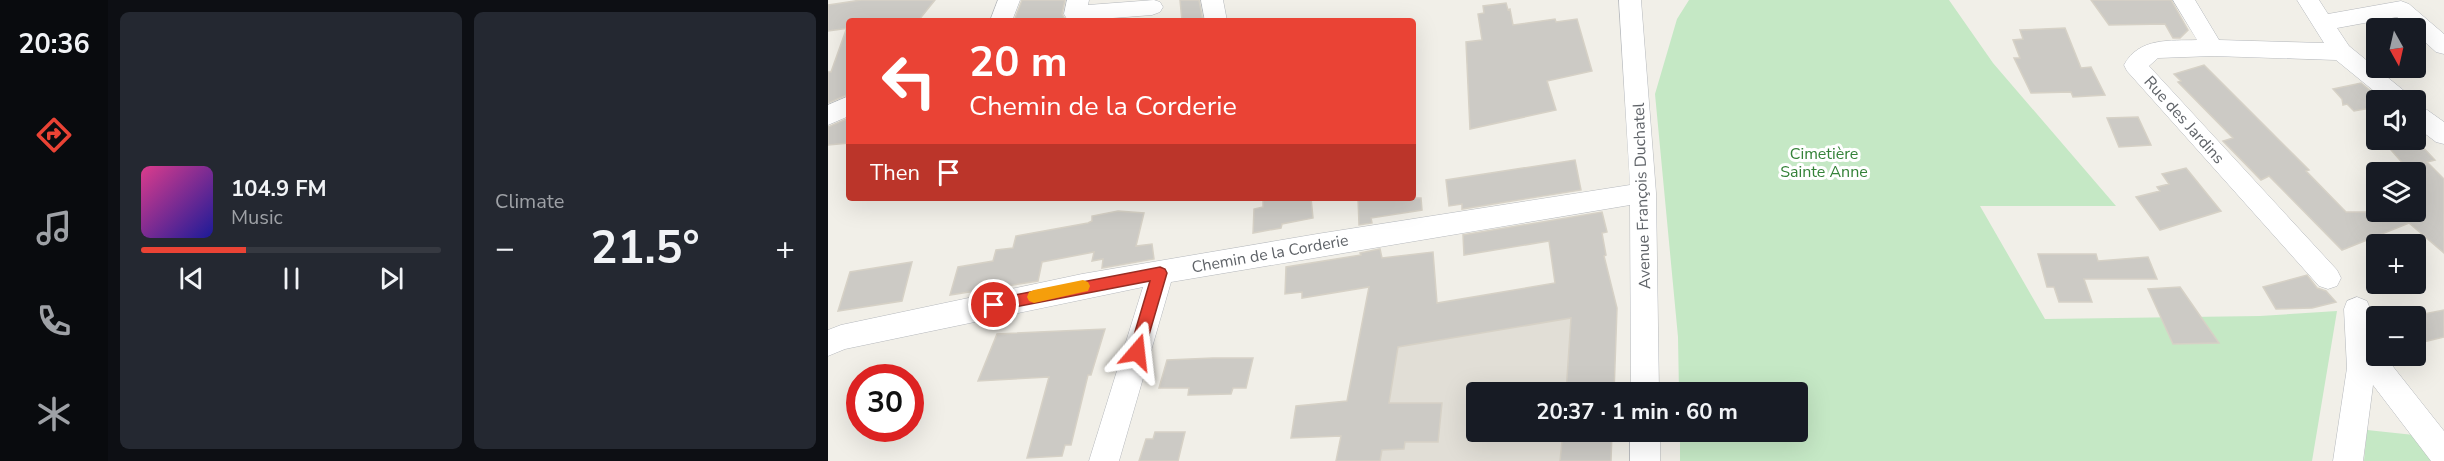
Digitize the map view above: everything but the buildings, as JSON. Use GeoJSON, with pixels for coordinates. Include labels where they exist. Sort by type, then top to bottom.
{"type":"FeatureCollection","features":[{"type":"Feature","properties":{"kind":"street"},"geometry":{"type":"LineString","coordinates":[[1002,18],[1009,0]]}},
{"type":"Feature","properties":{"kind":"street"},"geometry":{"type":"LineString","coordinates":[[1078,0],[1075,14],[1152,7]]}},
{"type":"Feature","properties":{"kind":"street"},"geometry":{"type":"LineString","coordinates":[[1212,0],[1215,18]]}},
{"type":"Feature","properties":{"kind":"street","name":"Avenue François Duchatel"},"geometry":{"type":"LineString","coordinates":[[1630,0],[1638,83],[1644,193],[1645,382]]}},
{"type":"Feature","properties":{"kind":"street"},"geometry":{"type":"LineString","coordinates":[[2184,0],[2213,48]]}},
{"type":"Feature","properties":{"kind":"street"},"geometry":{"type":"LineString","coordinates":[[2308,0],[2341,52],[2388,90]]}},
{"type":"Feature","properties":{"kind":"street"},"geometry":{"type":"LineString","coordinates":[[2323,23],[2401,9],[2444,46]]}},
{"type":"Feature","properties":{"kind":"street","name":"Rue des Jardins"},"geometry":{"type":"LineString","coordinates":[[2328,278],[2134,65],[2153,50],[2213,48],[2341,52]]}},
{"type":"Feature","properties":{"kind":"street"},"geometry":{"type":"LineString","coordinates":[[828,116],[846,107]]}},
{"type":"Feature","properties":{"kind":"street"},"geometry":{"type":"LineString","coordinates":[[2426,121],[2444,135]]}},
{"type":"Feature","properties":{"kind":"street","name":"Chemin de la Corderie"},"geometry":{"type":"LineString","coordinates":[[828,343],[841,337],[1036,296],[1160,273],[1317,245],[1644,193]]}},
{"type":"Feature","properties":{"kind":"street"},"geometry":{"type":"LineString","coordinates":[[1104,461],[1160,273]]}},
{"type":"Feature","properties":{"kind":"street"},"geometry":{"type":"LineString","coordinates":[[2348,461],[2361,368],[2356,309]]}},
{"type":"Feature","properties":{"kind":"street"},"geometry":{"type":"LineString","coordinates":[[2361,368],[2381,373],[2444,454]]}},
{"type":"Feature","properties":{"kind":"street"},"geometry":{"type":"LineString","coordinates":[[1645,442],[1645,461]]}},
{"type":"Feature","properties":{"kind":"shaded area"},"geometry":{"type":"Polygon","coordinates":[[[1571,318],[1567,382],[1466,382],[1466,442],[1562,442],[1560,461],[1380,461],[1383,442],[1387,450],[1404,449],[1405,442],[1438,441],[1442,403],[1389,403],[1398,347],[1571,318]]]}},
{"type":"Feature","properties":{"kind":"green space","name":"Cimetière Sainte Anne"},"geometry":{"type":"Polygon","coordinates":[[[1689,0],[1949,0],[1993,63],[2116,206],[1980,206],[2045,319],[2260,316],[2337,311],[2312,461],[1680,461],[1680,442],[1808,442],[1808,382],[1679,382],[1678,337],[1655,94],[1677,19],[1689,0]]]}},
{"type":"Feature","properties":{"kind":"green space"},"geometry":{"type":"Polygon","coordinates":[[[2367,430],[2414,435],[2433,461],[2364,461],[2367,430]]]}},
{"type":"Feature","properties":{"kind":"slow traffic"},"geometry":{"type":"LineString","coordinates":[[1034,297],[1083,286]]}},
{"type":"Feature","properties":{"kind":"route"},"geometry":{"type":"LineString","coordinates":[[994,305],[1082,286],[1160,273],[1137,352]]}}]}
